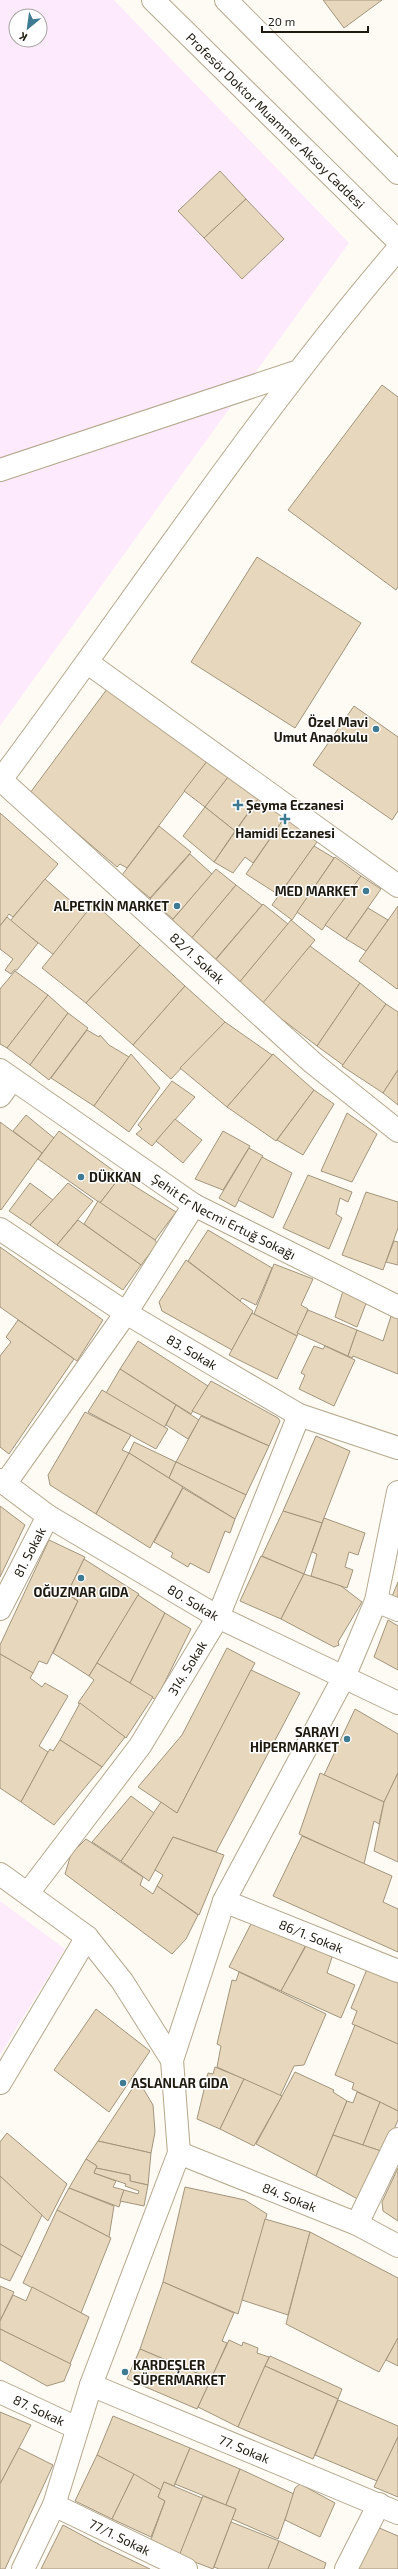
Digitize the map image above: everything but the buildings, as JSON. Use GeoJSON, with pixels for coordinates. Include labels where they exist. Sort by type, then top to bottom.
{"type":"FeatureCollection","features":[{"type":"Feature","properties":{"kind":"street","name":"Profesör Doktor Muammer Aksoy Caddesi"},"geometry":{"type":"LineString","coordinates":[[153,0],[398,241]]}},
{"type":"Feature","properties":{"kind":"street"},"geometry":{"type":"LineString","coordinates":[[226,0],[398,173]]}},
{"type":"Feature","properties":{"kind":"street"},"geometry":{"type":"LineString","coordinates":[[0,780],[88,662],[296,372],[398,249]]}},
{"type":"Feature","properties":{"kind":"street"},"geometry":{"type":"LineString","coordinates":[[0,470],[296,372]]}},
{"type":"Feature","properties":{"kind":"street"},"geometry":{"type":"LineString","coordinates":[[88,662],[398,886]]}},
{"type":"Feature","properties":{"kind":"street","name":"82/1. Sokak"},"geometry":{"type":"LineString","coordinates":[[0,780],[313,1063],[398,1131]]}},
{"type":"Feature","properties":{"kind":"street","name":"Şehit Er Necmi Ertuğ Sokağı"},"geometry":{"type":"LineString","coordinates":[[4,1082],[194,1205],[398,1307]]}},
{"type":"Feature","properties":{"kind":"street"},"geometry":{"type":"LineString","coordinates":[[3,1482],[126,1313],[194,1205]]}},
{"type":"Feature","properties":{"kind":"street","name":"83. Sokak"},"geometry":{"type":"LineString","coordinates":[[0,1229],[126,1313],[299,1415],[398,1448]]}},
{"type":"Feature","properties":{"kind":"street","name":"314. Sokak"},"geometry":{"type":"LineString","coordinates":[[28,1893],[140,1746],[218,1617],[299,1415]]}},
{"type":"Feature","properties":{"kind":"street","name":"80. Sokak"},"geometry":{"type":"LineString","coordinates":[[3,1482],[48,1516],[218,1617],[398,1703]]}},
{"type":"Feature","properties":{"kind":"street"},"geometry":{"type":"LineString","coordinates":[[23,2569],[54,2505],[91,2385],[179,2153],[172,2060],[224,1901],[344,1677],[376,1601],[398,1492]]}},
{"type":"Feature","properties":{"kind":"street","name":"81. Sokak"},"geometry":{"type":"LineString","coordinates":[[0,1609],[48,1516]]}},
{"type":"Feature","properties":{"kind":"street"},"geometry":{"type":"LineString","coordinates":[[376,1601],[398,1610]]}},
{"type":"Feature","properties":{"kind":"street"},"geometry":{"type":"LineString","coordinates":[[0,1874],[87,1937],[122,1981],[172,2060]]}},
{"type":"Feature","properties":{"kind":"street","name":"86/1. Sokak"},"geometry":{"type":"LineString","coordinates":[[224,1901],[398,1971]]}},
{"type":"Feature","properties":{"kind":"street"},"geometry":{"type":"LineString","coordinates":[[0,2083],[87,1937]]}},
{"type":"Feature","properties":{"kind":"street"},"geometry":{"type":"LineString","coordinates":[[356,2224],[398,2139]]}},
{"type":"Feature","properties":{"kind":"street","name":"84. Sokak"},"geometry":{"type":"LineString","coordinates":[[179,2153],[356,2224],[398,2246]]}},
{"type":"Feature","properties":{"kind":"street","name":"77. Sokak"},"geometry":{"type":"LineString","coordinates":[[91,2385],[388,2509]]}},
{"type":"Feature","properties":{"kind":"street","name":"87. Sokak"},"geometry":{"type":"LineString","coordinates":[[0,2392],[77,2428]]}},
{"type":"Feature","properties":{"kind":"street","name":"77/1. Sokak"},"geometry":{"type":"LineString","coordinates":[[54,2505],[186,2569]]}},
{"type":"Feature","properties":{"kind":"street"},"geometry":{"type":"LineString","coordinates":[[346,2569],[388,2509]]}},
{"type":"Feature","properties":{"kind":"shaded area"},"geometry":{"type":"Polygon","coordinates":[[[0,0],[114,0],[349,243],[0,726],[0,0]]]}},
{"type":"Feature","properties":{"kind":"shaded area"},"geometry":{"type":"Polygon","coordinates":[[[0,1901],[65,1949],[0,2055],[0,1901]]]}},
{"type":"Feature","properties":{"kind":"place","name":"Özel Mavi Umut Anaokulu"},"geometry":{"type":"Point","coordinates":[376,729]}},
{"type":"Feature","properties":{"kind":"place","name":"Şeyma Eczanesi"},"geometry":{"type":"Point","coordinates":[238,805]}},
{"type":"Feature","properties":{"kind":"place","name":"Hamidi Eczanesi"},"geometry":{"type":"Point","coordinates":[285,819]}},
{"type":"Feature","properties":{"kind":"place","name":"MED MARKET"},"geometry":{"type":"Point","coordinates":[366,891]}},
{"type":"Feature","properties":{"kind":"place","name":"ALPETKİN MARKET"},"geometry":{"type":"Point","coordinates":[177,906]}},
{"type":"Feature","properties":{"kind":"place","name":"DÜKKAN"},"geometry":{"type":"Point","coordinates":[81,1177]}},
{"type":"Feature","properties":{"kind":"place","name":"OĞUZMAR GIDA"},"geometry":{"type":"Point","coordinates":[81,1578]}},
{"type":"Feature","properties":{"kind":"place","name":"SARAYI HİPERMARKET"},"geometry":{"type":"Point","coordinates":[347,1739]}},
{"type":"Feature","properties":{"kind":"place","name":"ASLANLAR GIDA"},"geometry":{"type":"Point","coordinates":[123,2083]}},
{"type":"Feature","properties":{"kind":"place","name":"KARDEŞLER SÜPERMARKET"},"geometry":{"type":"Point","coordinates":[125,2372]}}]}
